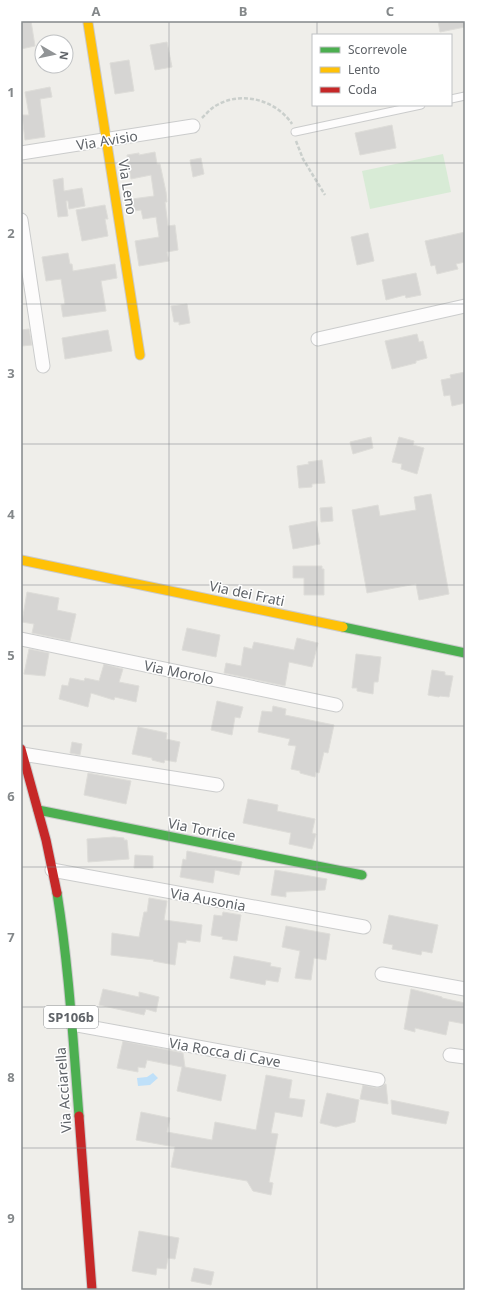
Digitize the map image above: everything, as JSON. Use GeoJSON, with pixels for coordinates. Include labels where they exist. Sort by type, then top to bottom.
{"type":"FeatureCollection","features":[{"type":"Feature","properties":{"kind":"street","name":"Via Leno"},"geometry":{"type":"LineString","coordinates":[[88,23],[140,355]]}},
{"type":"Feature","properties":{"kind":"street","name":"Via Avisio"},"geometry":{"type":"LineString","coordinates":[[21,153],[193,126]]}},
{"type":"Feature","properties":{"kind":"street"},"geometry":{"type":"LineString","coordinates":[[21,220],[43,366]]}},
{"type":"Feature","properties":{"kind":"street"},"geometry":{"type":"LineString","coordinates":[[318,340],[465,306]]}},
{"type":"Feature","properties":{"kind":"street","name":"Via dei Frati"},"geometry":{"type":"LineString","coordinates":[[22,560],[465,653]]}},
{"type":"Feature","properties":{"kind":"street","name":"Via Morolo"},"geometry":{"type":"LineString","coordinates":[[21,639],[336,705]]}},
{"type":"Feature","properties":{"kind":"street"},"geometry":{"type":"LineString","coordinates":[[22,751],[217,785]]}},
{"type":"Feature","properties":{"kind":"street","name":"Via Acciarella"},"geometry":{"type":"LineString","coordinates":[[22,751],[52,870],[63,931],[72,1024],[92,1290]]}},
{"type":"Feature","properties":{"kind":"street","name":"Via Torrice"},"geometry":{"type":"LineString","coordinates":[[38,810],[362,875]]}},
{"type":"Feature","properties":{"kind":"street","name":"Via Ausonia"},"geometry":{"type":"LineString","coordinates":[[52,870],[364,927]]}},
{"type":"Feature","properties":{"kind":"street"},"geometry":{"type":"LineString","coordinates":[[382,974],[465,990]]}},
{"type":"Feature","properties":{"kind":"street","name":"Via Rocca di Cave"},"geometry":{"type":"LineString","coordinates":[[72,1024],[378,1080]]}},
{"type":"Feature","properties":{"kind":"street"},"geometry":{"type":"LineString","coordinates":[[450,1055],[465,1057]]}},
{"type":"Feature","properties":{"kind":"lane"},"geometry":{"type":"LineString","coordinates":[[452,99],[465,96]]}},
{"type":"Feature","properties":{"kind":"lane"},"geometry":{"type":"LineString","coordinates":[[295,132],[416,106]]}},
{"type":"Feature","properties":{"kind":"path"},"geometry":{"type":"LineString","coordinates":[[193,126],[208,111],[218,104],[234,99],[250,98],[262,101],[288,118],[295,132],[298,149],[325,195]]}},
{"type":"Feature","properties":{"kind":"green space"},"geometry":{"type":"Polygon","coordinates":[[[443,154],[451,192],[370,209],[362,171],[443,154]]]}},
{"type":"Feature","properties":{"kind":"water"},"geometry":{"type":"Polygon","coordinates":[[[153,1073],[158,1078],[150,1085],[138,1086],[137,1078],[147,1077],[153,1073]]]}},
{"type":"Feature","properties":{"kind":"building"},"geometry":{"type":"Polygon","coordinates":[[[21,21],[31,21],[34,46],[21,49],[21,21]]]}},
{"type":"Feature","properties":{"kind":"building"},"geometry":{"type":"Polygon","coordinates":[[[438,21],[465,21],[465,27],[440,32],[438,21]]]}},
{"type":"Feature","properties":{"kind":"building"},"geometry":{"type":"Polygon","coordinates":[[[167,42],[172,67],[155,70],[150,45],[167,42]]]}},
{"type":"Feature","properties":{"kind":"building"},"geometry":{"type":"Polygon","coordinates":[[[129,60],[134,91],[115,94],[110,63],[129,60]]]}},
{"type":"Feature","properties":{"kind":"building"},"geometry":{"type":"Polygon","coordinates":[[[50,87],[52,97],[40,99],[45,137],[25,140],[22,115],[29,115],[25,92],[50,87]]]}},
{"type":"Feature","properties":{"kind":"building"},"geometry":{"type":"Polygon","coordinates":[[[392,125],[396,148],[360,155],[355,133],[392,125]]]}},
{"type":"Feature","properties":{"kind":"building"},"geometry":{"type":"Polygon","coordinates":[[[155,152],[157,164],[160,164],[166,192],[167,202],[165,202],[168,226],[175,225],[178,250],[167,252],[169,261],[139,266],[135,241],[159,237],[156,217],[143,219],[141,210],[134,211],[132,199],[154,196],[151,175],[131,179],[127,155],[139,153],[139,155],[155,152]]]}},
{"type":"Feature","properties":{"kind":"building"},"geometry":{"type":"Polygon","coordinates":[[[201,158],[204,174],[193,177],[190,160],[201,158]]]}},
{"type":"Feature","properties":{"kind":"building"},"geometry":{"type":"Polygon","coordinates":[[[63,178],[64,191],[82,188],[85,206],[69,209],[68,201],[66,201],[68,216],[58,217],[53,180],[63,178]]]}},
{"type":"Feature","properties":{"kind":"building"},"geometry":{"type":"Polygon","coordinates":[[[105,205],[108,219],[105,219],[108,236],[82,241],[76,210],[105,205]]]}},
{"type":"Feature","properties":{"kind":"building"},"geometry":{"type":"Polygon","coordinates":[[[465,232],[465,262],[456,264],[458,269],[437,274],[435,265],[431,266],[425,241],[465,232]]]}},
{"type":"Feature","properties":{"kind":"building"},"geometry":{"type":"Polygon","coordinates":[[[368,233],[374,261],[357,265],[351,237],[368,233]]]}},
{"type":"Feature","properties":{"kind":"building"},"geometry":{"type":"Polygon","coordinates":[[[68,253],[73,271],[115,264],[117,278],[101,281],[106,311],[63,317],[61,305],[65,304],[61,279],[46,281],[42,257],[68,253]]]}},
{"type":"Feature","properties":{"kind":"building"},"geometry":{"type":"Polygon","coordinates":[[[416,273],[421,295],[406,298],[405,295],[386,300],[382,280],[416,273]]]}},
{"type":"Feature","properties":{"kind":"building"},"geometry":{"type":"Polygon","coordinates":[[[187,304],[190,323],[179,325],[179,322],[174,322],[171,306],[187,304]]]}},
{"type":"Feature","properties":{"kind":"building"},"geometry":{"type":"Polygon","coordinates":[[[29,329],[32,345],[22,346],[21,330],[29,329]]]}},
{"type":"Feature","properties":{"kind":"building"},"geometry":{"type":"Polygon","coordinates":[[[108,330],[112,351],[65,359],[62,338],[108,330]]]}},
{"type":"Feature","properties":{"kind":"building"},"geometry":{"type":"Polygon","coordinates":[[[417,334],[419,342],[423,341],[427,358],[416,361],[416,363],[392,369],[385,341],[417,334]]]}},
{"type":"Feature","properties":{"kind":"building"},"geometry":{"type":"Polygon","coordinates":[[[465,372],[465,403],[452,406],[450,395],[444,396],[441,380],[451,378],[450,375],[465,372]]]}},
{"type":"Feature","properties":{"kind":"building"},"geometry":{"type":"Polygon","coordinates":[[[371,437],[373,448],[353,454],[350,442],[371,437]]]}},
{"type":"Feature","properties":{"kind":"building"},"geometry":{"type":"Polygon","coordinates":[[[399,437],[414,441],[413,445],[424,448],[417,474],[401,469],[402,464],[392,462],[399,437]]]}},
{"type":"Feature","properties":{"kind":"building"},"geometry":{"type":"Polygon","coordinates":[[[322,460],[325,483],[312,484],[312,487],[299,488],[297,466],[309,464],[308,462],[322,460]]]}},
{"type":"Feature","properties":{"kind":"building"},"geometry":{"type":"Polygon","coordinates":[[[431,494],[449,594],[419,600],[416,584],[367,593],[352,510],[378,505],[380,516],[416,510],[414,497],[431,494]]]}},
{"type":"Feature","properties":{"kind":"building"},"geometry":{"type":"Polygon","coordinates":[[[332,507],[333,521],[321,522],[320,508],[332,507]]]}},
{"type":"Feature","properties":{"kind":"building"},"geometry":{"type":"Polygon","coordinates":[[[316,521],[320,544],[293,549],[289,526],[316,521]]]}},
{"type":"Feature","properties":{"kind":"building"},"geometry":{"type":"Polygon","coordinates":[[[293,566],[322,566],[322,569],[324,569],[324,595],[304,595],[304,578],[293,578],[293,566]]]}},
{"type":"Feature","properties":{"kind":"building"},"geometry":{"type":"Polygon","coordinates":[[[27,592],[59,598],[57,610],[76,614],[70,641],[32,633],[34,624],[22,622],[27,592]]]}},
{"type":"Feature","properties":{"kind":"building"},"geometry":{"type":"Polygon","coordinates":[[[187,628],[220,635],[216,657],[182,650],[187,628]]]}},
{"type":"Feature","properties":{"kind":"building"},"geometry":{"type":"Polygon","coordinates":[[[297,638],[318,643],[312,667],[289,662],[285,686],[224,673],[226,663],[241,666],[244,647],[252,649],[254,642],[294,650],[297,638]]]}},
{"type":"Feature","properties":{"kind":"building"},"geometry":{"type":"Polygon","coordinates":[[[29,649],[49,653],[45,676],[24,674],[29,649]]]}},
{"type":"Feature","properties":{"kind":"building"},"geometry":{"type":"Polygon","coordinates":[[[356,654],[381,657],[378,682],[374,682],[373,694],[357,691],[357,688],[352,688],[356,654]]]}},
{"type":"Feature","properties":{"kind":"building"},"geometry":{"type":"Polygon","coordinates":[[[104,664],[123,669],[119,682],[139,686],[136,702],[115,697],[114,700],[91,693],[88,707],[59,699],[62,685],[68,686],[70,678],[84,681],[85,678],[99,681],[104,664]]]}},
{"type":"Feature","properties":{"kind":"building"},"geometry":{"type":"Polygon","coordinates":[[[432,670],[445,672],[445,675],[453,676],[449,697],[428,695],[432,670]]]}},
{"type":"Feature","properties":{"kind":"building"},"geometry":{"type":"Polygon","coordinates":[[[217,701],[243,707],[240,718],[235,717],[232,735],[211,730],[217,701]]]}},
{"type":"Feature","properties":{"kind":"building"},"geometry":{"type":"Polygon","coordinates":[[[273,706],[286,709],[285,715],[334,725],[328,753],[324,752],[319,773],[316,772],[315,777],[291,769],[296,746],[288,745],[290,739],[258,732],[262,711],[272,712],[273,706]]]}},
{"type":"Feature","properties":{"kind":"building"},"geometry":{"type":"Polygon","coordinates":[[[138,727],[167,733],[166,739],[180,742],[176,762],[165,760],[164,763],[152,760],[152,758],[132,754],[138,727]]]}},
{"type":"Feature","properties":{"kind":"building"},"geometry":{"type":"Polygon","coordinates":[[[72,742],[82,744],[80,755],[70,753],[72,742]]]}},
{"type":"Feature","properties":{"kind":"building"},"geometry":{"type":"Polygon","coordinates":[[[88,773],[131,781],[126,804],[84,795],[88,773]]]}},
{"type":"Feature","properties":{"kind":"building"},"geometry":{"type":"Polygon","coordinates":[[[248,799],[278,805],[277,811],[315,819],[312,833],[316,834],[312,849],[289,844],[291,833],[243,823],[248,799]]]}},
{"type":"Feature","properties":{"kind":"building"},"geometry":{"type":"Polygon","coordinates":[[[114,837],[124,838],[124,840],[127,840],[129,859],[88,862],[87,839],[114,837]]]}},
{"type":"Feature","properties":{"kind":"building"},"geometry":{"type":"Polygon","coordinates":[[[187,851],[242,862],[239,875],[215,870],[213,883],[180,877],[183,859],[186,860],[187,851]]]}},
{"type":"Feature","properties":{"kind":"building"},"geometry":{"type":"Polygon","coordinates":[[[135,855],[153,856],[153,868],[134,868],[135,855]]]}},
{"type":"Feature","properties":{"kind":"building"},"geometry":{"type":"Polygon","coordinates":[[[275,870],[327,879],[325,890],[286,892],[286,897],[271,895],[275,870]]]}},
{"type":"Feature","properties":{"kind":"building"},"geometry":{"type":"Polygon","coordinates":[[[149,898],[167,901],[164,920],[202,925],[200,942],[186,940],[186,943],[178,942],[175,965],[153,961],[154,960],[111,955],[112,933],[139,937],[144,912],[147,912],[149,898]]]}},
{"type":"Feature","properties":{"kind":"building"},"geometry":{"type":"Polygon","coordinates":[[[223,912],[241,915],[237,941],[222,939],[223,937],[211,935],[214,915],[222,916],[223,912]]]}},
{"type":"Feature","properties":{"kind":"building"},"geometry":{"type":"Polygon","coordinates":[[[389,915],[438,925],[432,953],[422,951],[421,955],[392,949],[393,945],[383,943],[389,915]]]}},
{"type":"Feature","properties":{"kind":"building"},"geometry":{"type":"Polygon","coordinates":[[[286,926],[330,934],[326,960],[314,958],[311,980],[295,978],[300,951],[282,947],[286,926]]]}},
{"type":"Feature","properties":{"kind":"building"},"geometry":{"type":"Polygon","coordinates":[[[234,956],[271,963],[270,966],[281,968],[278,982],[266,980],[265,985],[230,978],[234,956]]]}},
{"type":"Feature","properties":{"kind":"building"},"geometry":{"type":"Polygon","coordinates":[[[103,989],[139,997],[139,992],[159,997],[156,1012],[146,1009],[144,1015],[99,1005],[103,989]]]}},
{"type":"Feature","properties":{"kind":"building"},"geometry":{"type":"Polygon","coordinates":[[[411,989],[465,1003],[465,1024],[449,1021],[446,1035],[415,1028],[415,1032],[404,1029],[411,989]]]}},
{"type":"Feature","properties":{"kind":"building"},"geometry":{"type":"Polygon","coordinates":[[[123,1041],[183,1053],[185,1067],[226,1075],[221,1101],[177,1091],[182,1067],[147,1060],[145,1068],[138,1067],[138,1072],[117,1068],[123,1041]]]}},
{"type":"Feature","properties":{"kind":"building"},"geometry":{"type":"Polygon","coordinates":[[[266,1075],[292,1080],[289,1098],[305,1100],[302,1117],[275,1112],[271,1133],[278,1134],[269,1182],[273,1183],[271,1195],[253,1191],[247,1181],[171,1167],[175,1147],[136,1140],[141,1112],[170,1118],[167,1132],[212,1140],[215,1122],[256,1130],[266,1075]]]}},
{"type":"Feature","properties":{"kind":"building"},"geometry":{"type":"Polygon","coordinates":[[[385,1084],[388,1104],[360,1099],[363,1085],[377,1088],[385,1084]]]}},
{"type":"Feature","properties":{"kind":"building"},"geometry":{"type":"Polygon","coordinates":[[[327,1093],[359,1100],[355,1122],[336,1127],[320,1123],[327,1093]]]}},
{"type":"Feature","properties":{"kind":"building"},"geometry":{"type":"Polygon","coordinates":[[[391,1100],[449,1112],[446,1124],[392,1114],[391,1100]]]}},
{"type":"Feature","properties":{"kind":"building"},"geometry":{"type":"Polygon","coordinates":[[[139,1231],[179,1238],[175,1259],[168,1258],[166,1269],[157,1268],[156,1275],[132,1271],[139,1231]]]}},
{"type":"Feature","properties":{"kind":"building"},"geometry":{"type":"Polygon","coordinates":[[[194,1268],[214,1272],[211,1285],[191,1281],[194,1268]]]}},
{"type":"Feature","properties":{"kind":"traffic: fast"},"geometry":{"type":"LineString","coordinates":[[343,627],[465,653]]}},
{"type":"Feature","properties":{"kind":"traffic: fast"},"geometry":{"type":"LineString","coordinates":[[38,810],[362,875]]}},
{"type":"Feature","properties":{"kind":"traffic: fast"},"geometry":{"type":"LineString","coordinates":[[57,893],[68,976],[79,1116]]}},
{"type":"Feature","properties":{"kind":"traffic: slow"},"geometry":{"type":"LineString","coordinates":[[88,23],[140,355]]}},
{"type":"Feature","properties":{"kind":"traffic: slow"},"geometry":{"type":"LineString","coordinates":[[21,560],[343,627]]}},
{"type":"Feature","properties":{"kind":"traffic: jam"},"geometry":{"type":"LineString","coordinates":[[21,749],[46,840],[57,893]]}},
{"type":"Feature","properties":{"kind":"traffic: jam"},"geometry":{"type":"LineString","coordinates":[[79,1116],[92,1290]]}}]}
